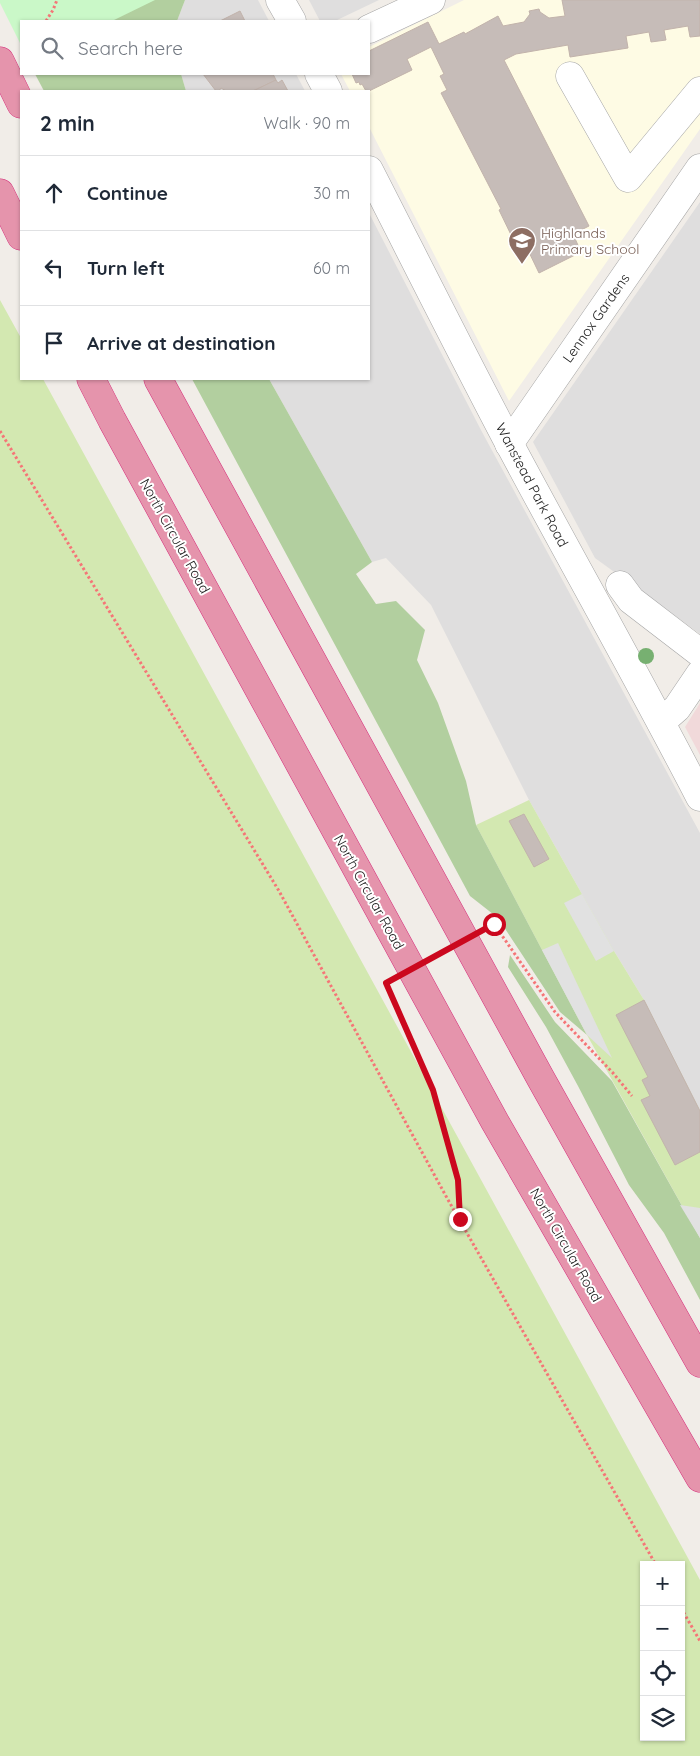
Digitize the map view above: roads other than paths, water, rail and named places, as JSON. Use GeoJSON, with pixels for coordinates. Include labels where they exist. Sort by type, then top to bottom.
{"type":"FeatureCollection","features":[{"type":"Feature","properties":{"kind":"highway"},"geometry":{"type":"LineString","coordinates":[[0,61],[20,102]]}},
{"type":"Feature","properties":{"kind":"highway"},"geometry":{"type":"LineString","coordinates":[[0,193],[20,234]]}},
{"type":"Feature","properties":{"kind":"highway","name":"North Circular Road"},"geometry":{"type":"LineString","coordinates":[[92,380],[495,1122],[700,1478]]}},
{"type":"Feature","properties":{"kind":"highway"},"geometry":{"type":"LineString","coordinates":[[159,380],[541,1078],[700,1363]]}},
{"type":"Feature","properties":{"kind":"street"},"geometry":{"type":"LineString","coordinates":[[280,0],[291,20]]}},
{"type":"Feature","properties":{"kind":"street"},"geometry":{"type":"LineString","coordinates":[[370,29],[431,0]]}},
{"type":"Feature","properties":{"kind":"street"},"geometry":{"type":"LineString","coordinates":[[320,75],[327,90]]}},
{"type":"Feature","properties":{"kind":"street"},"geometry":{"type":"LineString","coordinates":[[570,76],[628,178],[700,91]]}},
{"type":"Feature","properties":{"kind":"street","name":"Lennox Gardens"},"geometry":{"type":"LineString","coordinates":[[509,444],[700,168]]}},
{"type":"Feature","properties":{"kind":"street","name":"Wanstead Park Road"},"geometry":{"type":"LineString","coordinates":[[370,172],[509,444],[700,797]]}},
{"type":"Feature","properties":{"kind":"street"},"geometry":{"type":"LineString","coordinates":[[620,585],[631,600],[700,652]]}},
{"type":"Feature","properties":{"kind":"street"},"geometry":{"type":"LineString","coordinates":[[661,722],[677,708],[700,674]]}},
{"type":"Feature","properties":{"kind":"place","name":"Highlands Primary School"},"geometry":{"type":"Point","coordinates":[522,265]}}]}
